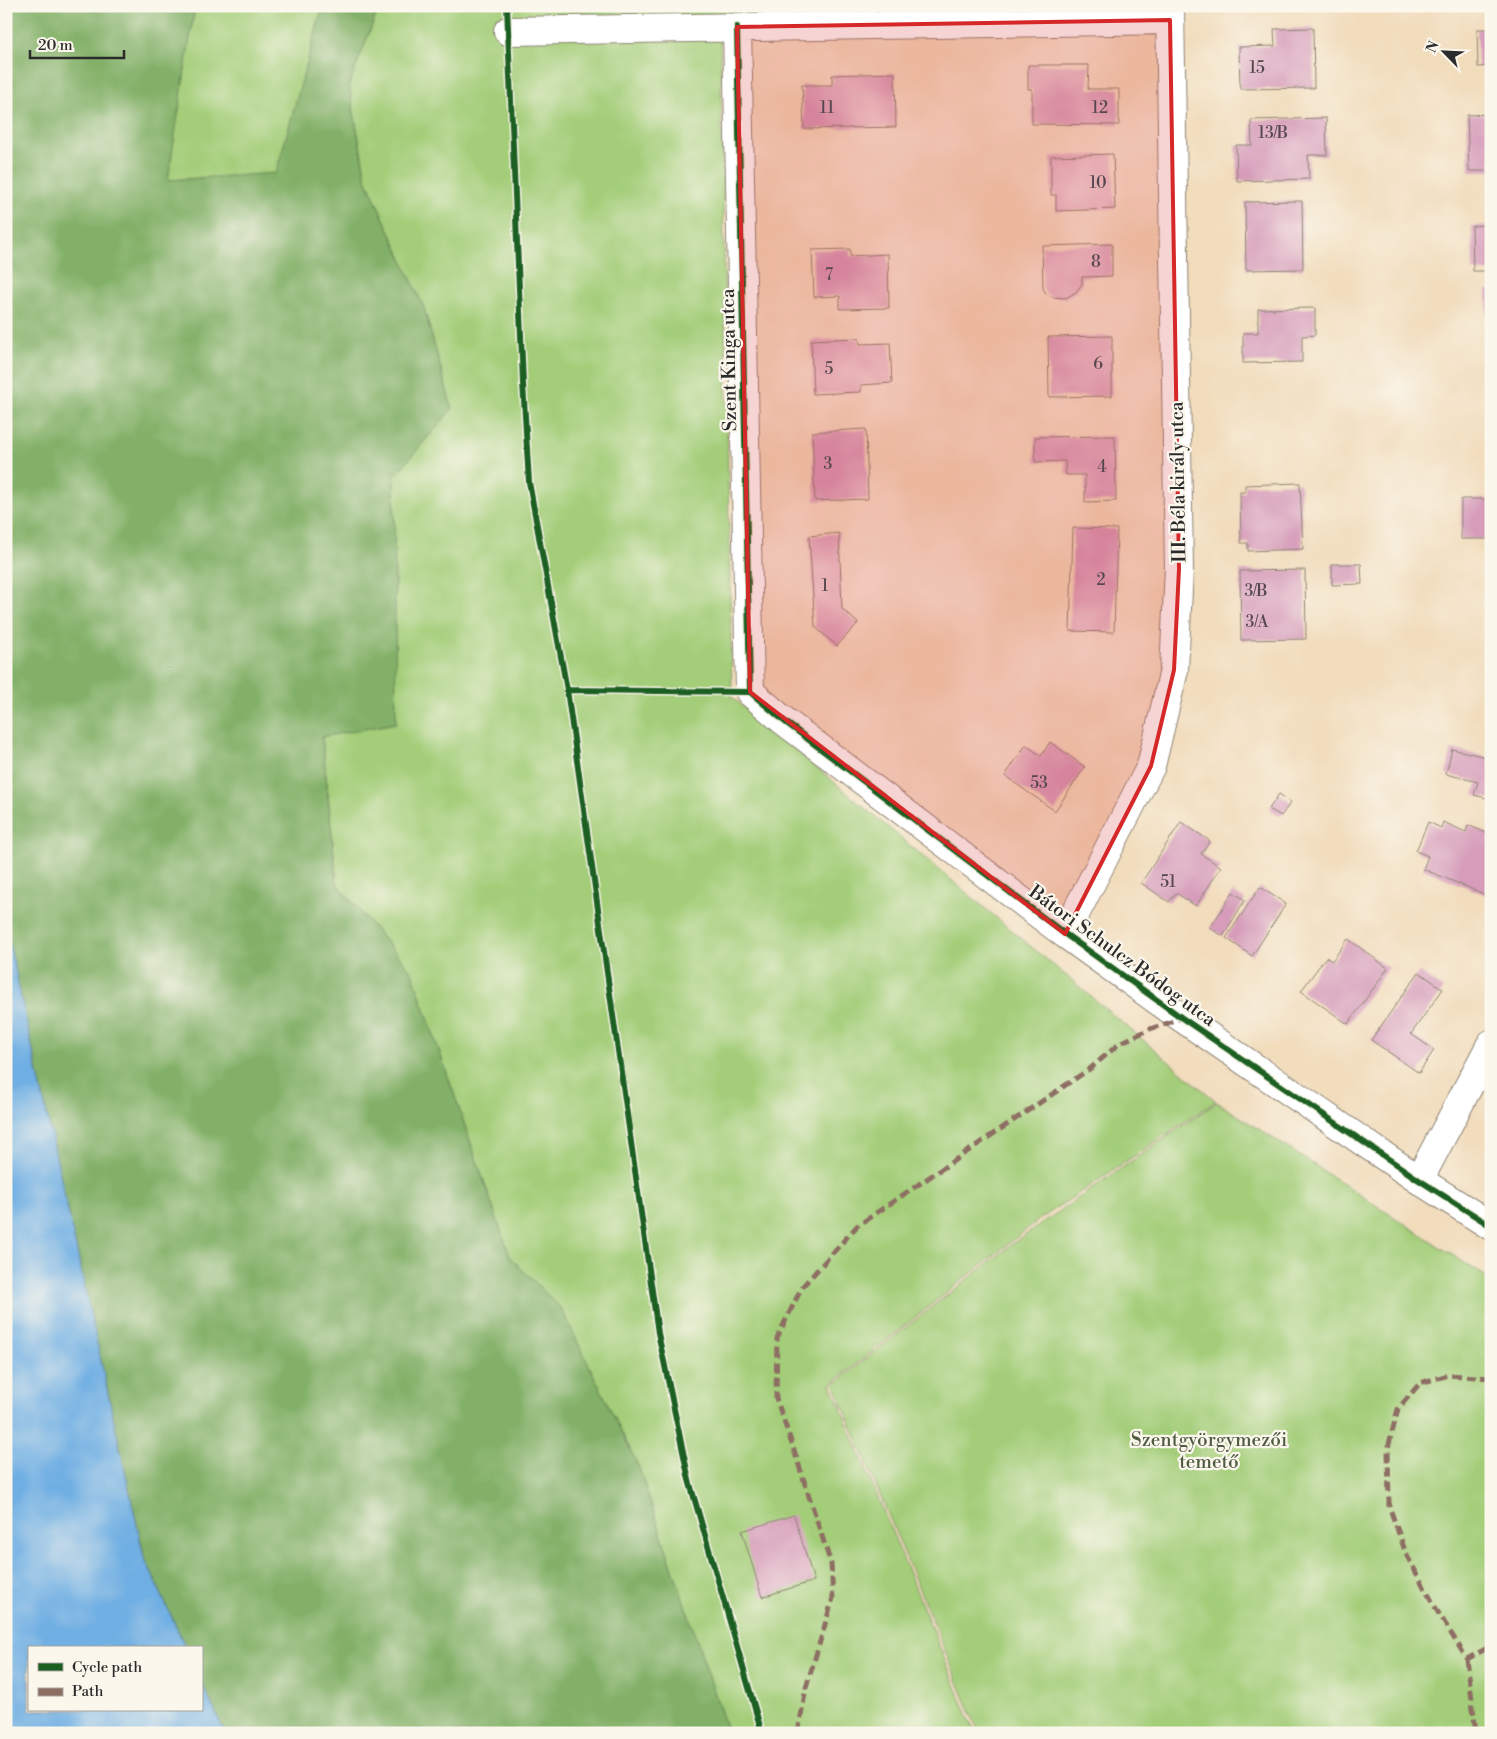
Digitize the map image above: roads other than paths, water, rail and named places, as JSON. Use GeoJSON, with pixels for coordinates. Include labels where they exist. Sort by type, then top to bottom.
{"type":"FeatureCollection","features":[{"type":"Feature","properties":{"kind":"street"},"geometry":{"type":"LineString","coordinates":[[508,31],[1170,13]]}},
{"type":"Feature","properties":{"kind":"street","name":"III. Béla király utca"},"geometry":{"type":"LineString","coordinates":[[1065,934],[1151,766],[1174,670],[1178,569],[1170,13]]}},
{"type":"Feature","properties":{"kind":"street","name":"Szent Kinga utca"},"geometry":{"type":"LineString","coordinates":[[737,26],[750,692]]}},
{"type":"Feature","properties":{"kind":"street","name":"Bátori Schulcz Bódog utca"},"geometry":{"type":"LineString","coordinates":[[750,692],[784,721],[1065,934],[1182,1018],[1419,1180],[1491,1226]]}},
{"type":"Feature","properties":{"kind":"street"},"geometry":{"type":"LineString","coordinates":[[1419,1180],[1491,1044]]}},
{"type":"Feature","properties":{"kind":"water"},"geometry":{"type":"Polygon","coordinates":[[[6,928],[144,1557],[185,1646],[28,1646],[28,1712],[202,1712],[202,1683],[225,1733],[6,1733],[6,928]]]}},
{"type":"Feature","properties":{"kind":"park label","name":"Szentgyörgymezői temető"},"geometry":{"type":"Point","coordinates":[1209,1450]}}]}
